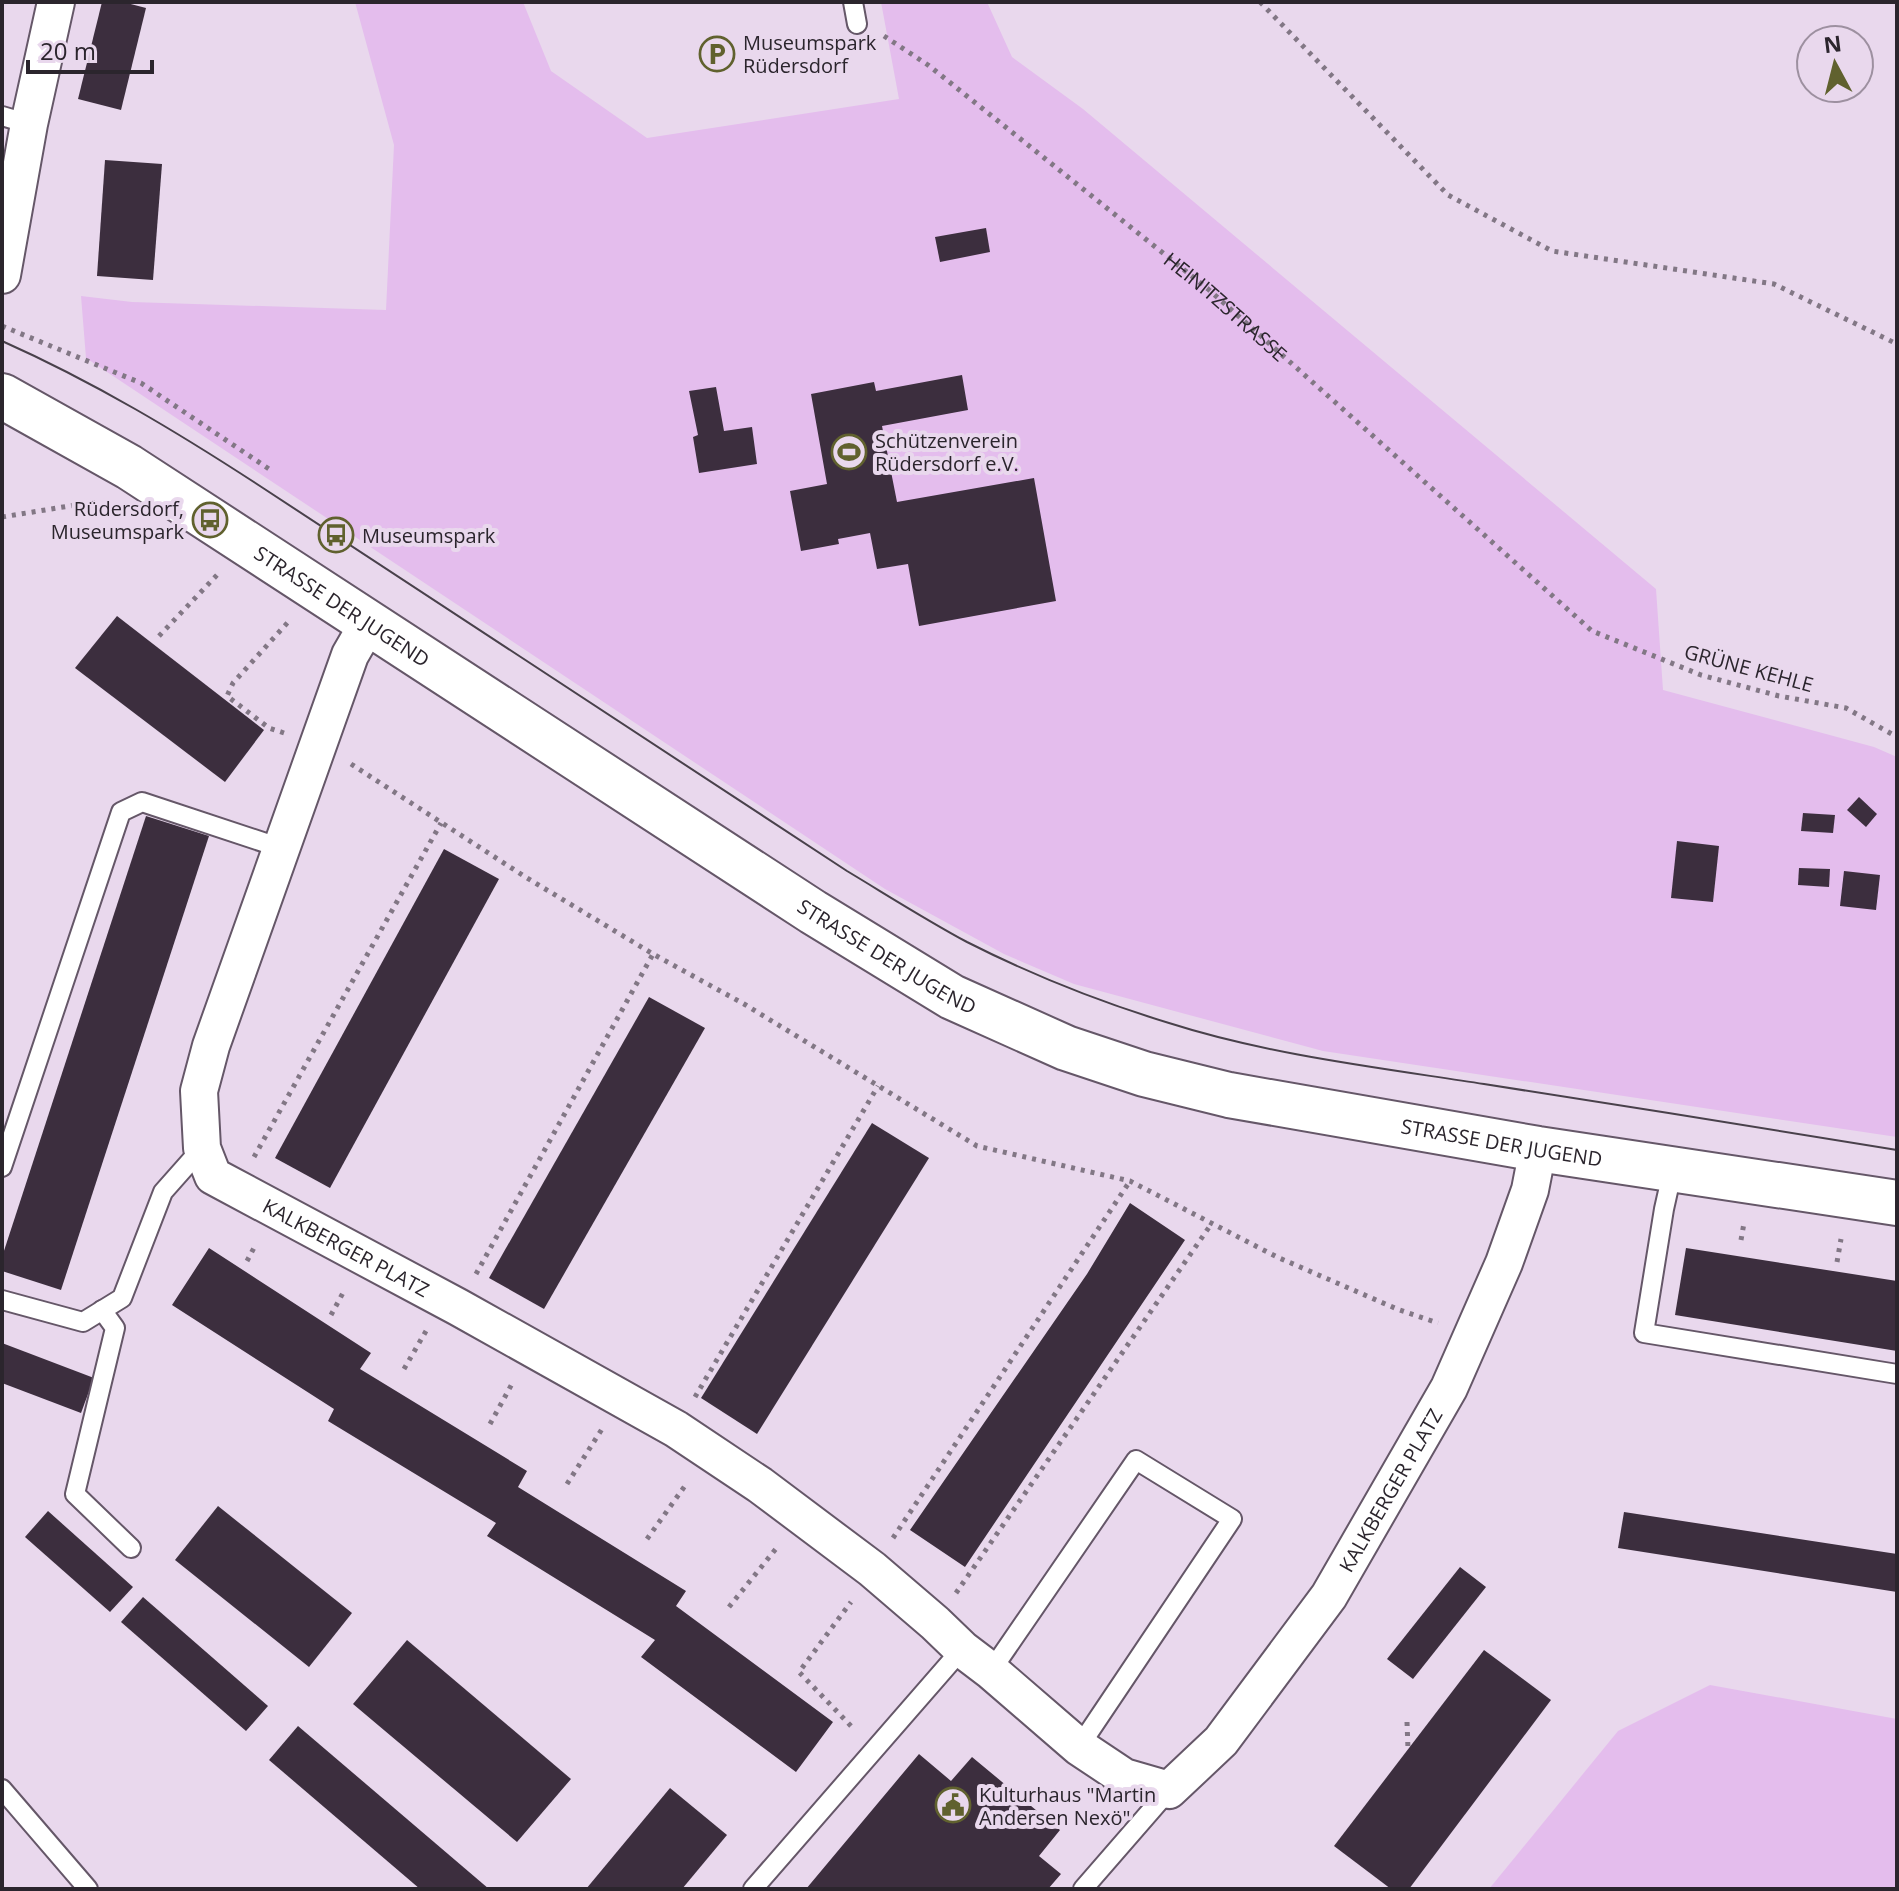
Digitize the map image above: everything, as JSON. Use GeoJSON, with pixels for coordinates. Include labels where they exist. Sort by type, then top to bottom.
{"type":"FeatureCollection","features":[{"type":"Feature","properties":{"kind":"street"},"geometry":{"type":"LineString","coordinates":[[2,275],[16,120],[56,2]]}},
{"type":"Feature","properties":{"kind":"street","name":"STRASSE DER JUGEND"},"geometry":{"type":"LineString","coordinates":[[2,396],[129,467],[826,920],[952,997],[1052,1042],[1144,1074],[1229,1095],[1538,1149],[1897,1203]]}},
{"type":"Feature","properties":{"kind":"street","name":"KALKBERGER PLATZ"},"geometry":{"type":"LineString","coordinates":[[369,622],[350,655],[211,1046],[199,1091],[202,1148],[213,1176],[458,1307],[676,1429],[760,1485],[864,1582],[935,1623],[1079,1747],[1124,1777],[1169,1790],[1221,1741],[1329,1596],[1449,1388],[1504,1263],[1530,1190],[1538,1149]]}},
{"type":"Feature","properties":{"kind":"lane"},"geometry":{"type":"LineString","coordinates":[[853,2],[857,24]]}},
{"type":"Feature","properties":{"kind":"lane"},"geometry":{"type":"LineString","coordinates":[[2,1167],[121,812],[142,802],[281,848]]}},
{"type":"Feature","properties":{"kind":"lane"},"geometry":{"type":"LineString","coordinates":[[2,1300],[83,1322],[122,1298],[163,1192],[202,1148]]}},
{"type":"Feature","properties":{"kind":"lane"},"geometry":{"type":"LineString","coordinates":[[1673,1169],[1644,1333],[1897,1374]]}},
{"type":"Feature","properties":{"kind":"lane"},"geometry":{"type":"LineString","coordinates":[[102,1310],[115,1328],[75,1494],[131,1548]]}},
{"type":"Feature","properties":{"kind":"lane"},"geometry":{"type":"LineString","coordinates":[[991,1671],[1136,1460],[1232,1519],[1079,1747]]}},
{"type":"Feature","properties":{"kind":"lane"},"geometry":{"type":"LineString","coordinates":[[753,1889],[962,1649]]}},
{"type":"Feature","properties":{"kind":"lane"},"geometry":{"type":"LineString","coordinates":[[2,1789],[88,1889]]}},
{"type":"Feature","properties":{"kind":"lane","name":"KALKBERGER PLATZ"},"geometry":{"type":"LineString","coordinates":[[1083,1889],[1169,1790]]}},
{"type":"Feature","properties":{"kind":"path"},"geometry":{"type":"LineString","coordinates":[[1260,2],[1448,195],[1552,251],[1774,284],[1897,344]]}},
{"type":"Feature","properties":{"kind":"path","name":"HEINITZSTRASSE"},"geometry":{"type":"LineString","coordinates":[[857,24],[886,37],[928,65],[1208,289],[1592,631]]}},
{"type":"Feature","properties":{"kind":"path"},"geometry":{"type":"LineString","coordinates":[[2,326],[141,383],[269,469]]}},
{"type":"Feature","properties":{"kind":"path"},"geometry":{"type":"LineString","coordinates":[[2,517],[102,501]]}},
{"type":"Feature","properties":{"kind":"path"},"geometry":{"type":"LineString","coordinates":[[159,636],[219,573]]}},
{"type":"Feature","properties":{"kind":"path"},"geometry":{"type":"LineString","coordinates":[[282,733],[269,728],[227,696],[233,683],[291,619]]}},
{"type":"Feature","properties":{"kind":"path","name":"GRÜNE KEHLE"},"geometry":{"type":"LineString","coordinates":[[1592,631],[1701,675],[1779,696],[1846,708],[1897,737]]}},
{"type":"Feature","properties":{"kind":"path"},"geometry":{"type":"LineString","coordinates":[[357,767],[527,878],[653,954],[744,1004],[977,1146],[1130,1181],[1277,1257],[1384,1303],[1472,1336]]}},
{"type":"Feature","properties":{"kind":"path"},"geometry":{"type":"LineString","coordinates":[[236,1189],[441,823]]}},
{"type":"Feature","properties":{"kind":"path"},"geometry":{"type":"LineString","coordinates":[[458,1307],[653,954]]}},
{"type":"Feature","properties":{"kind":"path"},"geometry":{"type":"LineString","coordinates":[[676,1429],[878,1086]]}},
{"type":"Feature","properties":{"kind":"path"},"geometry":{"type":"LineString","coordinates":[[851,1726],[799,1672],[864,1582],[1130,1181]]}},
{"type":"Feature","properties":{"kind":"path"},"geometry":{"type":"LineString","coordinates":[[1741,1240],[1744,1222]]}},
{"type":"Feature","properties":{"kind":"path"},"geometry":{"type":"LineString","coordinates":[[935,1623],[1212,1223]]}},
{"type":"Feature","properties":{"kind":"path"},"geometry":{"type":"LineString","coordinates":[[1837,1262],[1841,1238]]}},
{"type":"Feature","properties":{"kind":"path"},"geometry":{"type":"LineString","coordinates":[[247,1261],[259,1239]]}},
{"type":"Feature","properties":{"kind":"path"},"geometry":{"type":"LineString","coordinates":[[331,1315],[347,1286]]}},
{"type":"Feature","properties":{"kind":"path"},"geometry":{"type":"LineString","coordinates":[[404,1369],[427,1330]]}},
{"type":"Feature","properties":{"kind":"path"},"geometry":{"type":"LineString","coordinates":[[490,1424],[516,1378]]}},
{"type":"Feature","properties":{"kind":"path"},"geometry":{"type":"LineString","coordinates":[[567,1484],[602,1428]]}},
{"type":"Feature","properties":{"kind":"path"},"geometry":{"type":"LineString","coordinates":[[647,1539],[690,1479]]}},
{"type":"Feature","properties":{"kind":"path"},"geometry":{"type":"LineString","coordinates":[[729,1607],[782,1541]]}},
{"type":"Feature","properties":{"kind":"path"},"geometry":{"type":"LineString","coordinates":[[1407,1722],[1408,1749]]}},
{"type":"Feature","properties":{"kind":"shaded area"},"geometry":{"type":"Polygon","coordinates":[[[355,2],[523,2],[551,71],[647,138],[899,99],[881,2],[987,2],[1012,57],[1083,109],[1656,589],[1663,690],[1874,747],[1897,757],[1897,1137],[1323,1051],[1074,984],[1004,954],[885,889],[86,358],[81,296],[132,302],[386,310],[394,145],[355,2]]]}},
{"type":"Feature","properties":{"kind":"shaded area"},"geometry":{"type":"Polygon","coordinates":[[[1710,1685],[1897,1719],[1897,1889],[1489,1889],[1618,1731],[1710,1685]]]}},
{"type":"Feature","properties":{"kind":"building"},"geometry":{"type":"Polygon","coordinates":[[[102,2],[123,2],[146,8],[121,110],[78,99],[102,2]]]}},
{"type":"Feature","properties":{"kind":"building"},"geometry":{"type":"Polygon","coordinates":[[[105,160],[162,164],[153,280],[97,276],[105,160]]]}},
{"type":"Feature","properties":{"kind":"building"},"geometry":{"type":"Polygon","coordinates":[[[986,228],[990,252],[940,262],[935,237],[986,228]]]}},
{"type":"Feature","properties":{"kind":"building"},"geometry":{"type":"Polygon","coordinates":[[[962,375],[968,410],[882,426],[897,502],[1034,478],[1056,601],[919,626],[908,564],[877,569],[870,533],[838,539],[839,544],[801,551],[790,491],[827,484],[811,394],[874,382],[876,391],[962,375]]]}},
{"type":"Feature","properties":{"kind":"building"},"geometry":{"type":"Polygon","coordinates":[[[716,387],[724,431],[752,427],[757,464],[699,473],[693,437],[698,435],[689,391],[716,387]]]}},
{"type":"Feature","properties":{"kind":"building"},"geometry":{"type":"Polygon","coordinates":[[[117,616],[264,730],[225,782],[75,668],[117,616]]]}},
{"type":"Feature","properties":{"kind":"building"},"geometry":{"type":"Polygon","coordinates":[[[1859,797],[1877,814],[1866,827],[1847,810],[1859,797]]]}},
{"type":"Feature","properties":{"kind":"building"},"geometry":{"type":"Polygon","coordinates":[[[1803,813],[1835,815],[1833,833],[1801,831],[1803,813]]]}},
{"type":"Feature","properties":{"kind":"building"},"geometry":{"type":"Polygon","coordinates":[[[146,816],[209,836],[61,1290],[2,1271],[2,1257],[146,816]]]}},
{"type":"Feature","properties":{"kind":"building"},"geometry":{"type":"Polygon","coordinates":[[[1677,841],[1719,846],[1713,902],[1671,898],[1677,841]]]}},
{"type":"Feature","properties":{"kind":"building"},"geometry":{"type":"Polygon","coordinates":[[[444,849],[499,879],[330,1188],[275,1158],[444,849]]]}},
{"type":"Feature","properties":{"kind":"building"},"geometry":{"type":"Polygon","coordinates":[[[1799,868],[1830,869],[1829,887],[1798,885],[1799,868]]]}},
{"type":"Feature","properties":{"kind":"building"},"geometry":{"type":"Polygon","coordinates":[[[1844,871],[1880,875],[1876,910],[1840,906],[1844,871]]]}},
{"type":"Feature","properties":{"kind":"building"},"geometry":{"type":"Polygon","coordinates":[[[649,997],[705,1028],[544,1309],[489,1278],[649,997]]]}},
{"type":"Feature","properties":{"kind":"building"},"geometry":{"type":"Polygon","coordinates":[[[872,1123],[929,1158],[757,1434],[701,1398],[872,1123]]]}},
{"type":"Feature","properties":{"kind":"building"},"geometry":{"type":"Polygon","coordinates":[[[1130,1203],[1185,1240],[965,1567],[910,1530],[1087,1274],[1130,1203]]]}},
{"type":"Feature","properties":{"kind":"building"},"geometry":{"type":"Polygon","coordinates":[[[209,1248],[371,1353],[360,1369],[527,1471],[518,1487],[686,1591],[676,1606],[833,1722],[796,1772],[641,1657],[655,1640],[487,1536],[496,1523],[328,1421],[334,1409],[172,1305],[209,1248]]]}},
{"type":"Feature","properties":{"kind":"building"},"geometry":{"type":"Polygon","coordinates":[[[1686,1248],[1897,1281],[1897,1351],[1675,1315],[1686,1248]]]}},
{"type":"Feature","properties":{"kind":"building"},"geometry":{"type":"Polygon","coordinates":[[[2,1343],[94,1378],[81,1413],[2,1383],[2,1343]]]}},
{"type":"Feature","properties":{"kind":"building"},"geometry":{"type":"Polygon","coordinates":[[[218,1506],[352,1613],[309,1667],[175,1560],[218,1506]]]}},
{"type":"Feature","properties":{"kind":"building"},"geometry":{"type":"Polygon","coordinates":[[[48,1511],[133,1587],[110,1612],[25,1537],[48,1511]]]}},
{"type":"Feature","properties":{"kind":"building"},"geometry":{"type":"Polygon","coordinates":[[[1624,1512],[1897,1554],[1897,1592],[1618,1548],[1624,1512]]]}},
{"type":"Feature","properties":{"kind":"building"},"geometry":{"type":"Polygon","coordinates":[[[1460,1567],[1486,1587],[1413,1679],[1387,1659],[1460,1567]]]}},
{"type":"Feature","properties":{"kind":"building"},"geometry":{"type":"Polygon","coordinates":[[[143,1597],[268,1706],[246,1731],[121,1622],[143,1597]]]}},
{"type":"Feature","properties":{"kind":"building"},"geometry":{"type":"Polygon","coordinates":[[[407,1640],[571,1779],[517,1842],[353,1704],[407,1640]]]}},
{"type":"Feature","properties":{"kind":"building"},"geometry":{"type":"Polygon","coordinates":[[[1484,1650],[1551,1700],[1409,1889],[1391,1889],[1334,1846],[1484,1650]]]}},
{"type":"Feature","properties":{"kind":"building"},"geometry":{"type":"Polygon","coordinates":[[[298,1726],[489,1889],[420,1889],[269,1760],[298,1726]]]}},
{"type":"Feature","properties":{"kind":"building","name":"Kulturhaus \"Martin Andersen Nexö\""},"geometry":{"type":"Polygon","coordinates":[[[919,1754],[951,1781],[972,1757],[1060,1830],[1039,1856],[1061,1874],[1048,1889],[806,1889],[919,1754]]]}},
{"type":"Feature","properties":{"kind":"building"},"geometry":{"type":"Polygon","coordinates":[[[670,1788],[727,1835],[682,1889],[586,1889],[670,1788]]]}},
{"type":"Feature","properties":{"kind":"tram line"},"geometry":{"type":"LineString","coordinates":[[2,341],[103,391],[200,448],[847,871],[967,942],[1041,977],[1169,1023],[1285,1052],[1897,1150]]}},
{"type":"Feature","properties":{"kind":"place","name":"Museumspark Rüdersdorf"},"geometry":{"type":"Point","coordinates":[717,54]}},
{"type":"Feature","properties":{"kind":"place","name":"Schützenverein Rüdersdorf e.V."},"geometry":{"type":"Point","coordinates":[849,452]}},
{"type":"Feature","properties":{"kind":"place","name":"Rüdersdorf, Museumspark"},"geometry":{"type":"Point","coordinates":[210,520]}},
{"type":"Feature","properties":{"kind":"place","name":"Museumspark"},"geometry":{"type":"Point","coordinates":[336,535]}},
{"type":"Feature","properties":{"kind":"place","name":"Kulturhaus \"Martin Andersen Nexö\""},"geometry":{"type":"Point","coordinates":[953,1805]}}]}
